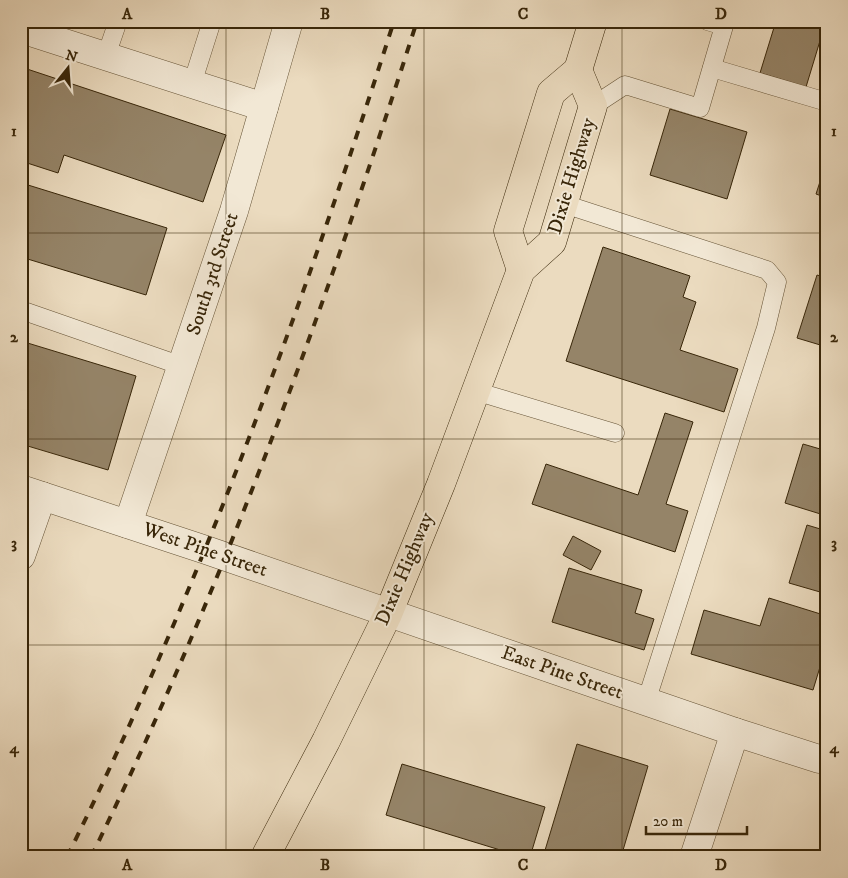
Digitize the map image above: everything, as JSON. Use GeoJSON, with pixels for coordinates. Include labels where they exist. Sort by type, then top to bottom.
{"type":"FeatureCollection","features":[{"type":"Feature","properties":{"kind":"main road"},"geometry":{"type":"LineString","coordinates":[[521,270],[508,231],[551,93],[578,70],[592,21]]}},
{"type":"Feature","properties":{"kind":"main road","name":"Dixie Highway"},"geometry":{"type":"LineString","coordinates":[[265,857],[326,741],[388,614],[441,484],[521,270],[552,242],[593,106],[578,70]]}},
{"type":"Feature","properties":{"kind":"street","name":"South 3rd Street"},"geometry":{"type":"LineString","coordinates":[[128,524],[234,211],[289,21]]}},
{"type":"Feature","properties":{"kind":"street"},"geometry":{"type":"LineString","coordinates":[[21,29],[264,107]]}},
{"type":"Feature","properties":{"kind":"street"},"geometry":{"type":"LineString","coordinates":[[21,556],[32,493]]}},
{"type":"Feature","properties":{"kind":"street","name":"West Pine Street"},"geometry":{"type":"LineString","coordinates":[[32,493],[128,524],[388,614]]}},
{"type":"Feature","properties":{"kind":"street","name":"East Pine Street"},"geometry":{"type":"LineString","coordinates":[[388,614],[735,732],[819,759],[827,758]]}},
{"type":"Feature","properties":{"kind":"street"},"geometry":{"type":"LineString","coordinates":[[694,857],[735,732]]}},
{"type":"Feature","properties":{"kind":"lane"},"geometry":{"type":"LineString","coordinates":[[106,56],[118,21]]}},
{"type":"Feature","properties":{"kind":"lane"},"geometry":{"type":"LineString","coordinates":[[192,84],[212,21]]}},
{"type":"Feature","properties":{"kind":"lane"},"geometry":{"type":"LineString","coordinates":[[593,106],[625,85],[700,108],[725,24],[707,21]]}},
{"type":"Feature","properties":{"kind":"lane"},"geometry":{"type":"LineString","coordinates":[[712,68],[827,102]]}},
{"type":"Feature","properties":{"kind":"lane"},"geometry":{"type":"LineString","coordinates":[[564,204],[767,270],[777,282],[766,328],[646,702]]}},
{"type":"Feature","properties":{"kind":"lane"},"geometry":{"type":"LineString","coordinates":[[21,310],[182,366]]}},
{"type":"Feature","properties":{"kind":"lane"},"geometry":{"type":"LineString","coordinates":[[475,391],[615,433]]}},
{"type":"Feature","properties":{"kind":"building"},"geometry":{"type":"Polygon","coordinates":[[[776,21],[826,21],[806,87],[760,73],[776,21]]]}},
{"type":"Feature","properties":{"kind":"building"},"geometry":{"type":"Polygon","coordinates":[[[21,67],[226,135],[203,202],[64,155],[58,173],[21,161],[21,67]]]}},
{"type":"Feature","properties":{"kind":"building"},"geometry":{"type":"Polygon","coordinates":[[[670,109],[747,132],[727,199],[650,175],[670,109]]]}},
{"type":"Feature","properties":{"kind":"building"},"geometry":{"type":"Polygon","coordinates":[[[827,160],[827,198],[816,194],[827,160]]]}},
{"type":"Feature","properties":{"kind":"building"},"geometry":{"type":"Polygon","coordinates":[[[28,185],[167,228],[146,295],[21,257],[21,206],[28,185]]]}},
{"type":"Feature","properties":{"kind":"building"},"geometry":{"type":"Polygon","coordinates":[[[603,247],[690,276],[683,297],[696,302],[680,350],[738,369],[724,412],[566,361],[603,247]]]}},
{"type":"Feature","properties":{"kind":"building"},"geometry":{"type":"Polygon","coordinates":[[[817,275],[827,278],[827,347],[797,338],[817,275]]]}},
{"type":"Feature","properties":{"kind":"building"},"geometry":{"type":"Polygon","coordinates":[[[21,341],[136,376],[108,470],[21,444],[21,341]]]}},
{"type":"Feature","properties":{"kind":"building"},"geometry":{"type":"Polygon","coordinates":[[[665,413],[693,422],[666,504],[688,511],[675,552],[532,504],[546,464],[638,495],[665,413]]]}},
{"type":"Feature","properties":{"kind":"building"},"geometry":{"type":"Polygon","coordinates":[[[803,444],[827,451],[827,516],[785,503],[803,444]]]}},
{"type":"Feature","properties":{"kind":"building"},"geometry":{"type":"Polygon","coordinates":[[[807,525],[827,531],[827,594],[789,583],[807,525]]]}},
{"type":"Feature","properties":{"kind":"building"},"geometry":{"type":"Polygon","coordinates":[[[573,536],[601,551],[591,570],[563,555],[573,536]]]}},
{"type":"Feature","properties":{"kind":"building"},"geometry":{"type":"Polygon","coordinates":[[[569,568],[642,590],[635,613],[654,619],[644,650],[552,622],[569,568]]]}},
{"type":"Feature","properties":{"kind":"building"},"geometry":{"type":"Polygon","coordinates":[[[769,598],[827,616],[827,644],[813,690],[691,654],[704,610],[760,626],[769,598]]]}},
{"type":"Feature","properties":{"kind":"building"},"geometry":{"type":"Polygon","coordinates":[[[577,744],[648,766],[621,857],[543,857],[577,744]]]}},
{"type":"Feature","properties":{"kind":"building"},"geometry":{"type":"Polygon","coordinates":[[[402,764],[545,807],[530,857],[523,857],[386,815],[402,764]]]}},
{"type":"Feature","properties":{"kind":"railway"},"geometry":{"type":"LineString","coordinates":[[67,857],[116,756],[161,653],[246,445],[286,340],[394,21]]}},
{"type":"Feature","properties":{"kind":"railway"},"geometry":{"type":"LineString","coordinates":[[91,857],[185,653],[269,445],[309,340],[417,21]]}}]}
